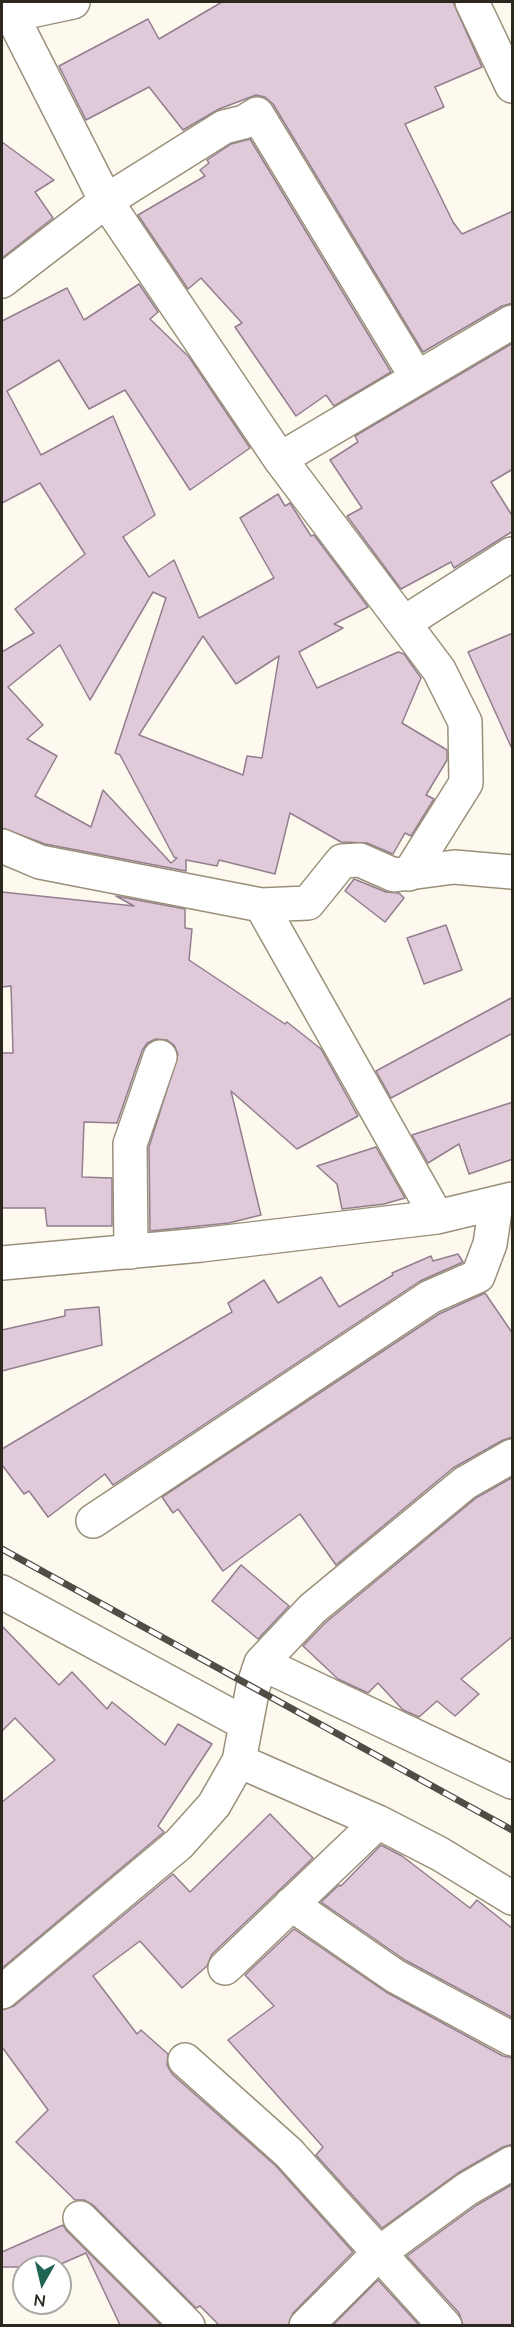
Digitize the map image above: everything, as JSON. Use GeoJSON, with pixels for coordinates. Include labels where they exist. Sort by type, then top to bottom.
{"type":"FeatureCollection","features":[{"type":"Feature","properties":{"kind":"street"},"geometry":{"type":"LineString","coordinates":[[472,2],[513,86]]}},
{"type":"Feature","properties":{"kind":"street"},"geometry":{"type":"LineString","coordinates":[[58,4],[7,17],[106,201],[280,459],[439,670],[465,722],[466,783],[410,874]]}},
{"type":"Feature","properties":{"kind":"street"},"geometry":{"type":"LineString","coordinates":[[2,281],[106,201],[224,127],[244,122],[257,114],[417,378]]}},
{"type":"Feature","properties":{"kind":"street"},"geometry":{"type":"LineString","coordinates":[[280,459],[513,322]]}},
{"type":"Feature","properties":{"kind":"street"},"geometry":{"type":"LineString","coordinates":[[404,623],[513,554]]}},
{"type":"Feature","properties":{"kind":"street"},"geometry":{"type":"LineString","coordinates":[[2,846],[39,861],[261,905],[308,903],[342,861],[360,860],[394,876],[454,867],[513,872]]}},
{"type":"Feature","properties":{"kind":"street"},"geometry":{"type":"LineString","coordinates":[[261,905],[437,1217]]}},
{"type":"Feature","properties":{"kind":"street"},"geometry":{"type":"LineString","coordinates":[[130,1252],[130,1144],[160,1057]]}},
{"type":"Feature","properties":{"kind":"street"},"geometry":{"type":"LineString","coordinates":[[2,1263],[130,1252],[437,1217],[504,1201]]}},
{"type":"Feature","properties":{"kind":"street"},"geometry":{"type":"LineString","coordinates":[[93,1521],[430,1297],[478,1276],[504,1201]]}},
{"type":"Feature","properties":{"kind":"street"},"geometry":{"type":"LineString","coordinates":[[2,1992],[179,1844],[214,1805],[238,1761],[261,1663],[312,1609],[465,1483],[513,1456]]}},
{"type":"Feature","properties":{"kind":"street"},"geometry":{"type":"LineString","coordinates":[[2,1592],[246,1724]]}},
{"type":"Feature","properties":{"kind":"street"},"geometry":{"type":"LineString","coordinates":[[261,1663],[513,1782]]}},
{"type":"Feature","properties":{"kind":"street"},"geometry":{"type":"LineString","coordinates":[[238,1761],[378,1822],[440,1854],[513,1898]]}},
{"type":"Feature","properties":{"kind":"street"},"geometry":{"type":"LineString","coordinates":[[225,1968],[378,1822]]}},
{"type":"Feature","properties":{"kind":"street"},"geometry":{"type":"LineString","coordinates":[[291,1904],[395,1976],[513,2039]]}},
{"type":"Feature","properties":{"kind":"street"},"geometry":{"type":"LineString","coordinates":[[185,2060],[289,2153],[445,2325]]}},
{"type":"Feature","properties":{"kind":"street"},"geometry":{"type":"LineString","coordinates":[[306,2325],[379,2253],[467,2189],[513,2163]]}},
{"type":"Feature","properties":{"kind":"street"},"geometry":{"type":"LineString","coordinates":[[80,2218],[188,2325]]}},
{"type":"Feature","properties":{"kind":"building"},"geometry":{"type":"Polygon","coordinates":[[[222,2],[453,2],[482,67],[435,87],[444,107],[405,124],[453,222],[462,234],[513,211],[513,303],[502,306],[423,352],[273,104],[265,97],[256,95],[219,109],[183,130],[149,87],[86,120],[59,66],[148,19],[159,39],[222,2]]]}},
{"type":"Feature","properties":{"kind":"building"},"geometry":{"type":"Polygon","coordinates":[[[250,139],[391,372],[334,406],[326,395],[296,416],[235,327],[242,323],[201,278],[188,289],[138,215],[205,176],[200,170],[209,163],[207,160],[231,144],[250,139]]]}},
{"type":"Feature","properties":{"kind":"building"},"geometry":{"type":"Polygon","coordinates":[[[2,142],[54,180],[35,192],[53,218],[2,258],[2,142]]]}},
{"type":"Feature","properties":{"kind":"building"},"geometry":{"type":"Polygon","coordinates":[[[139,284],[158,312],[150,319],[189,357],[250,448],[190,490],[125,390],[89,409],[59,360],[7,391],[41,455],[113,416],[155,515],[123,537],[149,577],[174,560],[199,618],[274,578],[240,518],[278,494],[285,506],[290,503],[311,536],[314,535],[368,607],[334,624],[343,628],[299,652],[317,688],[398,652],[404,654],[421,678],[402,723],[447,750],[447,760],[426,795],[434,799],[411,836],[405,833],[393,854],[367,843],[341,842],[290,813],[275,874],[219,860],[217,866],[186,860],[186,871],[45,844],[2,828],[2,652],[34,633],[15,609],[85,554],[40,483],[2,503],[2,321],[67,288],[84,320],[139,284]],[[153,592],[90,700],[60,645],[8,687],[43,725],[27,739],[57,756],[35,796],[91,827],[103,790],[171,863],[177,858],[174,857],[120,755],[115,753],[166,598],[153,592]],[[203,636],[139,735],[243,775],[247,756],[262,758],[279,656],[236,684],[203,636]]]}},
{"type":"Feature","properties":{"kind":"building"},"geometry":{"type":"Polygon","coordinates":[[[513,343],[513,469],[491,482],[513,517],[513,531],[454,568],[451,562],[401,589],[347,516],[362,508],[330,460],[358,442],[355,436],[513,343]]]}},
{"type":"Feature","properties":{"kind":"building"},"geometry":{"type":"Polygon","coordinates":[[[513,633],[513,751],[468,652],[513,633]]]}},
{"type":"Feature","properties":{"kind":"building"},"geometry":{"type":"Polygon","coordinates":[[[354,879],[386,892],[399,893],[404,898],[385,922],[345,891],[354,879]]]}},
{"type":"Feature","properties":{"kind":"building"},"geometry":{"type":"Polygon","coordinates":[[[2,892],[134,906],[116,896],[185,909],[185,928],[192,929],[189,960],[285,1024],[287,1022],[321,1049],[358,1116],[297,1149],[231,1091],[261,1215],[229,1223],[150,1231],[149,1147],[178,1054],[174,1045],[167,1040],[156,1039],[147,1043],[142,1051],[117,1123],[84,1122],[82,1177],[112,1178],[112,1226],[47,1226],[45,1208],[2,1208],[2,1053],[13,1053],[11,986],[2,987],[2,892]]]}},
{"type":"Feature","properties":{"kind":"building"},"geometry":{"type":"Polygon","coordinates":[[[446,925],[462,970],[424,984],[407,938],[446,925]]]}},
{"type":"Feature","properties":{"kind":"building"},"geometry":{"type":"Polygon","coordinates":[[[513,997],[513,1033],[391,1098],[376,1071],[513,997]]]}},
{"type":"Feature","properties":{"kind":"building"},"geometry":{"type":"Polygon","coordinates":[[[513,1102],[513,1159],[469,1174],[459,1144],[428,1163],[412,1135],[513,1102]]]}},
{"type":"Feature","properties":{"kind":"building"},"geometry":{"type":"Polygon","coordinates":[[[376,1147],[405,1198],[384,1204],[342,1209],[337,1184],[317,1166],[376,1147]]]}},
{"type":"Feature","properties":{"kind":"building"},"geometry":{"type":"Polygon","coordinates":[[[458,1254],[463,1262],[420,1281],[113,1485],[105,1474],[48,1517],[29,1491],[24,1494],[2,1465],[2,1449],[232,1312],[228,1303],[264,1280],[278,1303],[321,1277],[339,1307],[393,1275],[392,1273],[431,1256],[433,1261],[458,1254]]]}},
{"type":"Feature","properties":{"kind":"building"},"geometry":{"type":"Polygon","coordinates":[[[485,1293],[513,1334],[513,1437],[503,1440],[453,1468],[336,1565],[300,1514],[223,1571],[178,1509],[173,1513],[162,1497],[439,1314],[485,1293]]]}},
{"type":"Feature","properties":{"kind":"building"},"geometry":{"type":"Polygon","coordinates":[[[99,1307],[102,1345],[2,1371],[2,1330],[65,1316],[65,1310],[99,1307]]]}},
{"type":"Feature","properties":{"kind":"building"},"geometry":{"type":"Polygon","coordinates":[[[513,1477],[513,1636],[461,1679],[479,1694],[455,1716],[437,1701],[419,1717],[403,1710],[378,1683],[368,1693],[338,1679],[303,1646],[325,1623],[476,1498],[513,1477]]]}},
{"type":"Feature","properties":{"kind":"building"},"geometry":{"type":"Polygon","coordinates":[[[241,1565],[289,1606],[258,1639],[212,1601],[241,1565]]]}},
{"type":"Feature","properties":{"kind":"building"},"geometry":{"type":"Polygon","coordinates":[[[2,1626],[59,1685],[72,1672],[107,1709],[112,1702],[165,1745],[178,1724],[212,1744],[158,1826],[164,1832],[2,1968],[2,1802],[55,1760],[15,1718],[2,1731],[2,1626]]]}},
{"type":"Feature","properties":{"kind":"building"},"geometry":{"type":"Polygon","coordinates":[[[270,1814],[313,1858],[212,1954],[207,1966],[182,1988],[140,1941],[93,1976],[137,2034],[141,2030],[168,2054],[167,2065],[172,2074],[276,2166],[353,2252],[293,2313],[288,2325],[219,2325],[200,2306],[196,2308],[93,2205],[84,2200],[75,2200],[16,2142],[48,2110],[2,2047],[2,2010],[14,2006],[173,1874],[190,1892],[270,1814]]]}},
{"type":"Feature","properties":{"kind":"building"},"geometry":{"type":"Polygon","coordinates":[[[381,1845],[402,1856],[470,1908],[477,1900],[513,1929],[513,2018],[405,1960],[321,1902],[339,1885],[341,1886],[381,1845]]]}},
{"type":"Feature","properties":{"kind":"building"},"geometry":{"type":"Polygon","coordinates":[[[294,1929],[386,1992],[503,2056],[513,2058],[513,2144],[503,2147],[458,2173],[382,2228],[316,2155],[323,2147],[228,2040],[274,2006],[245,1975],[294,1929]]]}},
{"type":"Feature","properties":{"kind":"building"},"geometry":{"type":"Polygon","coordinates":[[[513,2184],[513,2325],[463,2325],[459,2313],[407,2256],[477,2205],[513,2184]]]}},
{"type":"Feature","properties":{"kind":"building"},"geometry":{"type":"Polygon","coordinates":[[[63,2225],[161,2325],[120,2325],[86,2253],[72,2259],[72,2255],[12,2255],[12,2267],[2,2267],[2,2252],[63,2225]]]}},
{"type":"Feature","properties":{"kind":"building"},"geometry":{"type":"Polygon","coordinates":[[[378,2280],[419,2325],[333,2325],[378,2280]]]}},
{"type":"Feature","properties":{"kind":"railway"},"geometry":{"type":"LineString","coordinates":[[2,1549],[512,1830]]}}]}
